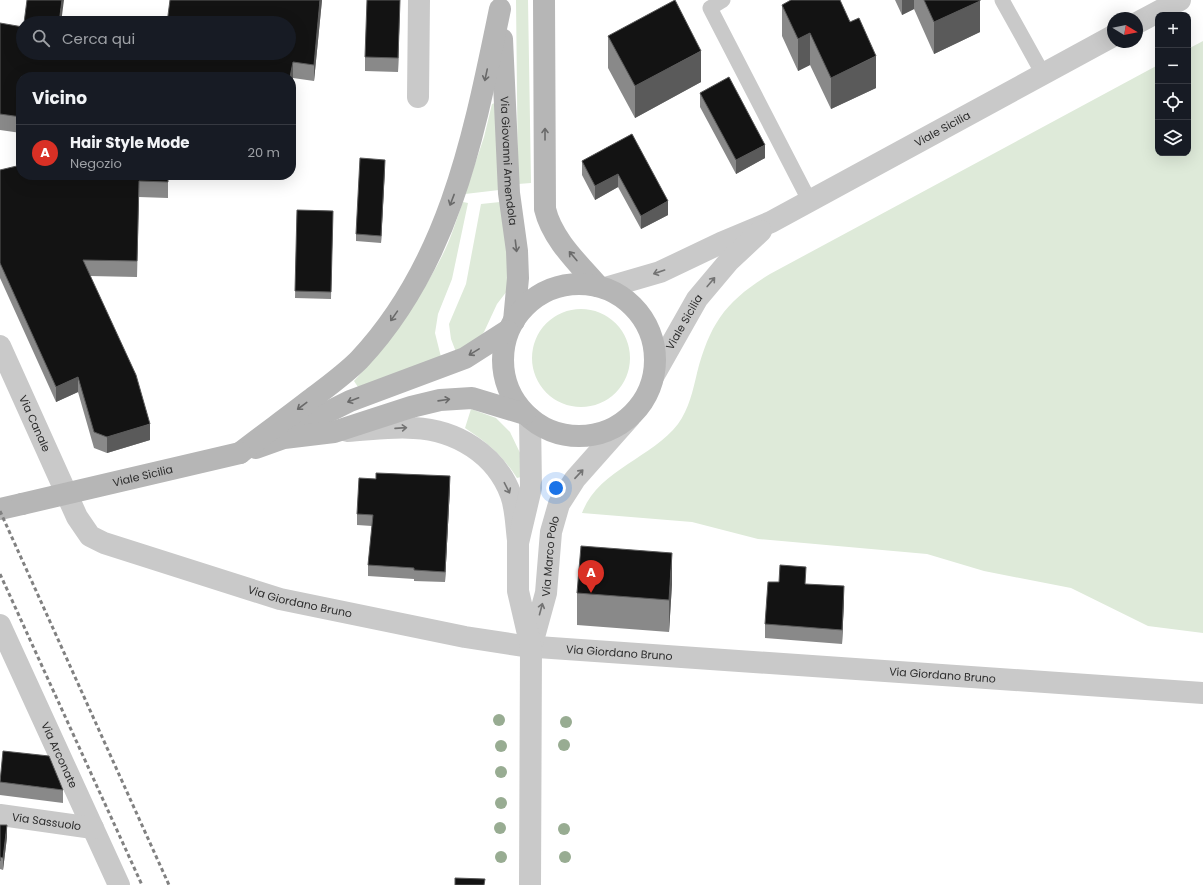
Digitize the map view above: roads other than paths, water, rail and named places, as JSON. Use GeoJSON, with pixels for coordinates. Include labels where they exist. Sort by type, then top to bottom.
{"type":"FeatureCollection","features":[{"type":"Feature","properties":{"kind":"main road"},"geometry":{"type":"LineString","coordinates":[[544,0],[545,209],[548,222],[554,233],[602,287]]}},
{"type":"Feature","properties":{"kind":"main road"},"geometry":{"type":"LineString","coordinates":[[240,453],[348,370],[384,330],[415,284],[443,222],[468,151],[500,5]]}},
{"type":"Feature","properties":{"kind":"main road","name":"Via Giovanni Amendola"},"geometry":{"type":"LineString","coordinates":[[500,5],[509,193],[518,278],[511,326],[502,357],[505,383],[517,406],[527,416]]}},
{"type":"Feature","properties":{"kind":"main road"},"geometry":{"type":"LineString","coordinates":[[566,284],[590,284],[614,291],[634,306],[648,326],[655,350],[654,375],[646,398],[630,417],[610,431],[586,437],[560,435],[536,424],[527,416],[481,400],[460,398],[425,403],[334,432],[284,438],[310,421],[350,401],[465,358],[511,326],[521,309],[542,292],[566,284]]}},
{"type":"Feature","properties":{"kind":"main road","name":"Viale Sicilia"},"geometry":{"type":"LineString","coordinates":[[0,510],[240,453],[284,438]]}},
{"type":"Feature","properties":{"kind":"street"},"geometry":{"type":"LineString","coordinates":[[418,97],[419,0]]}},
{"type":"Feature","properties":{"kind":"street"},"geometry":{"type":"LineString","coordinates":[[1143,20],[1180,0]]}},
{"type":"Feature","properties":{"kind":"street","name":"Viale Sicilia"},"geometry":{"type":"LineString","coordinates":[[602,287],[660,272],[721,242],[771,222],[1107,39]]}},
{"type":"Feature","properties":{"kind":"street","name":"Viale Sicilia"},"geometry":{"type":"LineString","coordinates":[[654,375],[687,316],[708,286],[729,261],[771,222]]}},
{"type":"Feature","properties":{"kind":"street","name":"Via Canale"},"geometry":{"type":"LineString","coordinates":[[0,346],[71,502]]}},
{"type":"Feature","properties":{"kind":"street","name":"Via Marco Polo"},"geometry":{"type":"LineString","coordinates":[[527,416],[531,488],[518,543],[518,591],[531,647],[530,885]]}},
{"type":"Feature","properties":{"kind":"street","name":"Via Marco Polo"},"geometry":{"type":"LineString","coordinates":[[531,647],[546,593],[551,532],[559,504],[575,478],[630,417]]}},
{"type":"Feature","properties":{"kind":"street"},"geometry":{"type":"LineString","coordinates":[[334,432],[416,428],[438,432],[463,440],[473,446],[490,462],[505,483],[514,505],[518,543]]}},
{"type":"Feature","properties":{"kind":"street","name":"Via Giordano Bruno"},"geometry":{"type":"LineString","coordinates":[[71,502],[81,524],[90,536],[104,544],[139,556],[280,599],[465,637],[531,647],[1203,693]]}},
{"type":"Feature","properties":{"kind":"street","name":"Via Arconate"},"geometry":{"type":"LineString","coordinates":[[0,625],[119,885]]}},
{"type":"Feature","properties":{"kind":"street","name":"Via Sassuolo"},"geometry":{"type":"LineString","coordinates":[[0,815],[93,828]]}},
{"type":"Feature","properties":{"kind":"lane"},"geometry":{"type":"LineString","coordinates":[[724,0],[710,8],[809,200]]}},
{"type":"Feature","properties":{"kind":"lane"},"geometry":{"type":"LineString","coordinates":[[1002,0],[1043,74]]}},
{"type":"Feature","properties":{"kind":"railway"},"geometry":{"type":"LineString","coordinates":[[0,511],[169,885]]}},
{"type":"Feature","properties":{"kind":"railway"},"geometry":{"type":"LineString","coordinates":[[0,574],[142,885]]}},
{"type":"Feature","properties":{"kind":"place","name":"Hair Style Mode"},"geometry":{"type":"Point","coordinates":[591,593]}}]}
